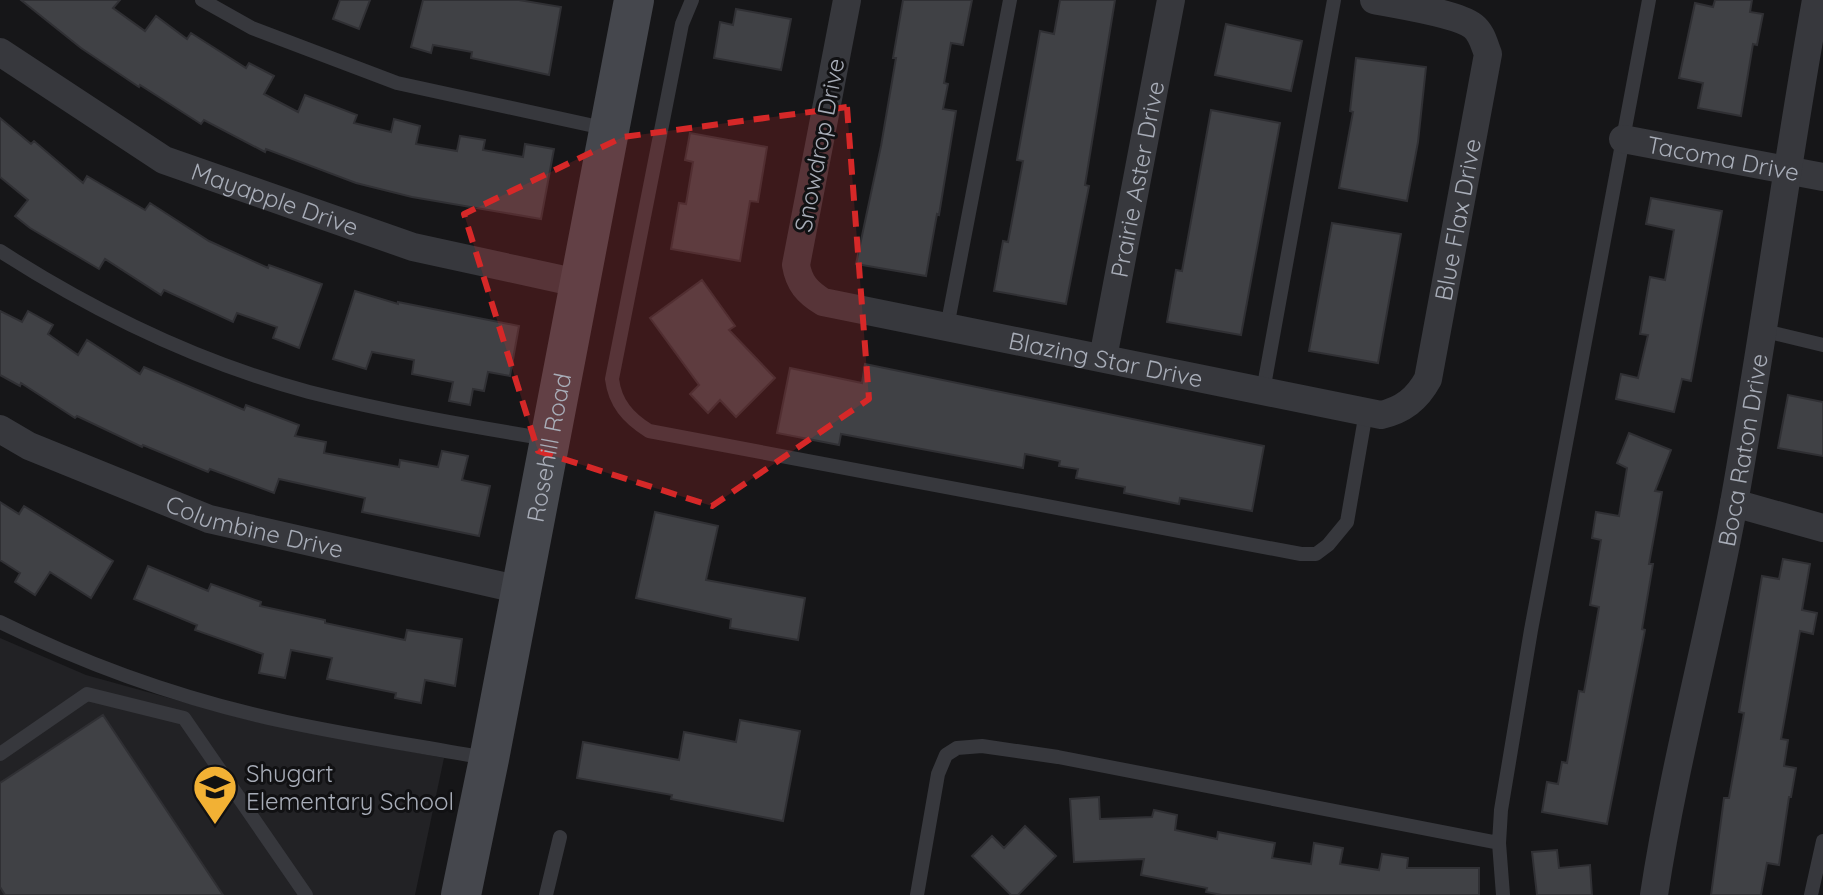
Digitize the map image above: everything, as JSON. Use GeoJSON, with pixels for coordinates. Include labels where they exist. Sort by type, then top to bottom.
{"type":"FeatureCollection","features":[{"type":"Feature","properties":{"kind":"street","name":"Rosehill Road"},"geometry":{"type":"LineString","coordinates":[[461,895],[634,0]]}},
{"type":"Feature","properties":{"kind":"street","name":"Snowdrop Drive"},"geometry":{"type":"LineString","coordinates":[[805,288],[798,278],[796,265],[847,0]]}},
{"type":"Feature","properties":{"kind":"street","name":"Prairie Aster Drive"},"geometry":{"type":"LineString","coordinates":[[1103,358],[1171,0]]}},
{"type":"Feature","properties":{"kind":"street"},"geometry":{"type":"LineString","coordinates":[[1374,0],[1427,6]]}},
{"type":"Feature","properties":{"kind":"street","name":"Blue Flax Drive"},"geometry":{"type":"LineString","coordinates":[[1411,402],[1428,379],[1488,54],[1481,34],[1474,26],[1427,6]]}},
{"type":"Feature","properties":{"kind":"street","name":"Boca Raton Drive"},"geometry":{"type":"LineString","coordinates":[[1654,895],[1666,818],[1734,503],[1786,168],[1818,9]]}},
{"type":"Feature","properties":{"kind":"street","name":"Mayapple Drive"},"geometry":{"type":"LineString","coordinates":[[0,52],[164,160],[413,247],[578,283]]}},
{"type":"Feature","properties":{"kind":"street","name":"Tacoma Drive"},"geometry":{"type":"LineString","coordinates":[[1623,139],[1823,177]]}},
{"type":"Feature","properties":{"kind":"street","name":"Blazing Star Drive"},"geometry":{"type":"LineString","coordinates":[[805,288],[823,302],[1381,415],[1397,411],[1411,402]]}},
{"type":"Feature","properties":{"kind":"street","name":"Columbine Drive"},"geometry":{"type":"LineString","coordinates":[[0,429],[29,446],[209,519],[521,590]]}},
{"type":"Feature","properties":{"kind":"street"},"geometry":{"type":"LineString","coordinates":[[1734,503],[1823,528]]}},
{"type":"Feature","properties":{"kind":"lane"},"geometry":{"type":"LineString","coordinates":[[202,0],[252,28],[397,83],[608,129]]}},
{"type":"Feature","properties":{"kind":"lane"},"geometry":{"type":"LineString","coordinates":[[692,0],[682,24],[612,379],[614,396],[636,423],[649,431],[1301,554],[1316,554],[1347,522],[1366,412]]}},
{"type":"Feature","properties":{"kind":"lane"},"geometry":{"type":"LineString","coordinates":[[947,327],[1010,0]]}},
{"type":"Feature","properties":{"kind":"lane"},"geometry":{"type":"LineString","coordinates":[[1263,391],[1334,0]]}},
{"type":"Feature","properties":{"kind":"lane"},"geometry":{"type":"LineString","coordinates":[[1503,895],[1499,843],[1501,810],[1534,615],[1649,0]]}},
{"type":"Feature","properties":{"kind":"lane"},"geometry":{"type":"LineString","coordinates":[[0,251],[60,290],[160,339],[256,375],[324,395],[549,439]]}},
{"type":"Feature","properties":{"kind":"lane"},"geometry":{"type":"LineString","coordinates":[[1761,329],[1823,345]]}},
{"type":"Feature","properties":{"kind":"lane"},"geometry":{"type":"LineString","coordinates":[[0,622],[118,674],[197,698],[286,721],[489,759]]}},
{"type":"Feature","properties":{"kind":"lane"},"geometry":{"type":"LineString","coordinates":[[0,754],[87,694],[184,718],[306,895]]}},
{"type":"Feature","properties":{"kind":"lane"},"geometry":{"type":"LineString","coordinates":[[917,895],[938,774],[946,755],[957,748],[982,746],[1058,757],[1499,843]]}},
{"type":"Feature","properties":{"kind":"lane"},"geometry":{"type":"LineString","coordinates":[[546,895],[560,837]]}},
{"type":"Feature","properties":{"kind":"lane"},"geometry":{"type":"LineString","coordinates":[[1811,895],[1823,841]]}},
{"type":"Feature","properties":{"kind":"highlighted area"},"geometry":{"type":"Polygon","coordinates":[[[847,107],[869,399],[712,506],[538,451],[464,214],[623,137],[847,107]]]}},
{"type":"Feature","properties":{"kind":"shaded area","name":"Shugart Elementary School"},"geometry":{"type":"Polygon","coordinates":[[[0,638],[86,675],[252,721],[444,758],[415,895],[0,895],[0,638]]]}},
{"type":"Feature","properties":{"kind":"building"},"geometry":{"type":"Polygon","coordinates":[[[21,0],[120,0],[113,8],[145,31],[156,16],[187,39],[191,33],[246,68],[249,63],[274,76],[264,94],[298,112],[305,95],[357,115],[354,123],[391,132],[394,119],[420,126],[416,144],[457,151],[460,136],[485,140],[483,150],[523,157],[525,144],[554,149],[541,219],[412,197],[356,183],[266,149],[265,152],[204,120],[201,124],[139,87],[81,48],[21,0]]]}},
{"type":"Feature","properties":{"kind":"building"},"geometry":{"type":"Polygon","coordinates":[[[340,0],[370,0],[359,29],[333,19],[340,0]]]}},
{"type":"Feature","properties":{"kind":"building"},"geometry":{"type":"Polygon","coordinates":[[[423,0],[519,0],[561,7],[549,75],[471,58],[472,52],[433,45],[431,53],[411,47],[423,0]]]}},
{"type":"Feature","properties":{"kind":"building"},"geometry":{"type":"Polygon","coordinates":[[[903,0],[972,0],[963,45],[951,43],[944,83],[948,84],[943,109],[956,111],[926,276],[856,264],[881,146],[903,0]]]}},
{"type":"Feature","properties":{"kind":"building"},"geometry":{"type":"Polygon","coordinates":[[[1060,0],[1115,0],[1085,185],[1089,186],[1066,304],[994,291],[1003,241],[1008,242],[1023,161],[1017,160],[1040,31],[1054,34],[1060,0]]]}},
{"type":"Feature","properties":{"kind":"building"},"geometry":{"type":"Polygon","coordinates":[[[1715,0],[1752,0],[1750,12],[1763,14],[1757,45],[1753,44],[1741,116],[1698,108],[1703,83],[1679,78],[1695,3],[1713,7],[1715,0]]]}},
{"type":"Feature","properties":{"kind":"building"},"geometry":{"type":"Polygon","coordinates":[[[736,9],[791,19],[781,70],[714,58],[720,22],[733,25],[736,9]]]}},
{"type":"Feature","properties":{"kind":"building"},"geometry":{"type":"Polygon","coordinates":[[[1226,24],[1302,41],[1291,91],[1215,75],[1226,24]]]}},
{"type":"Feature","properties":{"kind":"building"},"geometry":{"type":"Polygon","coordinates":[[[1356,58],[1426,67],[1418,142],[1407,201],[1339,188],[1353,112],[1350,111],[1356,58]]]}},
{"type":"Feature","properties":{"kind":"building"},"geometry":{"type":"Polygon","coordinates":[[[1211,110],[1280,123],[1241,335],[1167,322],[1176,270],[1182,271],[1211,110]]]}},
{"type":"Feature","properties":{"kind":"building"},"geometry":{"type":"Polygon","coordinates":[[[0,118],[31,144],[34,141],[83,183],[87,176],[145,210],[150,203],[209,241],[268,268],[269,265],[322,284],[299,348],[273,338],[277,327],[237,313],[233,322],[164,290],[161,295],[105,259],[99,269],[30,228],[15,216],[28,200],[0,177],[0,118]]]}},
{"type":"Feature","properties":{"kind":"building"},"geometry":{"type":"Polygon","coordinates":[[[690,133],[767,147],[758,202],[750,201],[740,261],[671,249],[679,203],[686,204],[693,162],[685,160],[690,133]]]}},
{"type":"Feature","properties":{"kind":"building"},"geometry":{"type":"Polygon","coordinates":[[[1651,198],[1722,211],[1691,381],[1682,379],[1674,412],[1616,399],[1621,374],[1638,378],[1648,335],[1640,334],[1650,277],[1665,280],[1674,230],[1646,224],[1651,198]]]}},
{"type":"Feature","properties":{"kind":"building"},"geometry":{"type":"Polygon","coordinates":[[[1332,223],[1401,234],[1378,363],[1309,351],[1332,223]]]}},
{"type":"Feature","properties":{"kind":"building"},"geometry":{"type":"Polygon","coordinates":[[[702,280],[735,326],[729,330],[775,378],[736,417],[720,400],[708,413],[690,394],[699,385],[650,318],[702,280]]]}},
{"type":"Feature","properties":{"kind":"building"},"geometry":{"type":"Polygon","coordinates":[[[355,291],[398,304],[519,326],[510,376],[488,372],[484,391],[473,389],[470,405],[449,401],[453,382],[412,374],[414,360],[372,352],[366,369],[333,359],[355,291]]]}},
{"type":"Feature","properties":{"kind":"building"},"geometry":{"type":"Polygon","coordinates":[[[0,311],[22,322],[28,311],[53,325],[48,334],[78,355],[87,340],[140,374],[144,367],[244,410],[246,405],[299,425],[295,436],[326,442],[324,453],[399,467],[400,460],[438,467],[442,451],[468,456],[462,480],[490,486],[479,536],[362,512],[365,498],[279,479],[274,493],[210,469],[208,472],[142,447],[77,416],[75,418],[21,383],[20,386],[0,375],[0,311]]]}},
{"type":"Feature","properties":{"kind":"building"},"geometry":{"type":"Polygon","coordinates":[[[865,364],[1264,446],[1252,511],[1180,498],[1179,504],[1124,493],[1125,487],[1076,478],[1078,469],[1059,466],[1060,461],[1025,454],[1023,468],[841,434],[839,445],[777,433],[790,368],[862,383],[865,364]]]}},
{"type":"Feature","properties":{"kind":"building"},"geometry":{"type":"Polygon","coordinates":[[[1788,395],[1823,402],[1823,456],[1778,448],[1788,395]]]}},
{"type":"Feature","properties":{"kind":"building"},"geometry":{"type":"Polygon","coordinates":[[[1629,433],[1671,450],[1655,491],[1662,492],[1649,564],[1653,564],[1642,629],[1645,630],[1607,824],[1542,812],[1547,782],[1558,784],[1562,762],[1567,763],[1579,691],[1584,692],[1599,607],[1590,605],[1601,540],[1592,538],[1596,512],[1619,516],[1627,468],[1617,463],[1629,433]]]}},
{"type":"Feature","properties":{"kind":"building"},"geometry":{"type":"Polygon","coordinates":[[[0,502],[19,514],[24,506],[113,561],[91,598],[50,572],[35,595],[15,582],[20,573],[0,560],[0,502]]]}},
{"type":"Feature","properties":{"kind":"building"},"geometry":{"type":"Polygon","coordinates":[[[655,512],[718,526],[706,580],[805,598],[798,640],[730,628],[731,619],[636,598],[655,512]]]}},
{"type":"Feature","properties":{"kind":"building"},"geometry":{"type":"Polygon","coordinates":[[[1783,559],[1810,564],[1802,610],[1817,613],[1813,634],[1800,631],[1781,739],[1788,740],[1784,766],[1796,768],[1779,865],[1767,863],[1761,895],[1711,895],[1724,798],[1729,798],[1744,713],[1739,712],[1762,576],[1779,579],[1783,559]]]}},
{"type":"Feature","properties":{"kind":"building"},"geometry":{"type":"Polygon","coordinates":[[[148,566],[208,591],[211,584],[261,602],[260,606],[325,620],[325,623],[405,640],[407,630],[462,639],[455,686],[425,680],[421,703],[395,698],[396,693],[327,679],[332,658],[291,650],[285,678],[259,673],[263,654],[195,630],[197,625],[134,599],[148,566]]]}},
{"type":"Feature","properties":{"kind":"building"},"geometry":{"type":"Polygon","coordinates":[[[103,715],[223,895],[5,895],[0,887],[0,783],[103,715]]]}},
{"type":"Feature","properties":{"kind":"building"},"geometry":{"type":"Polygon","coordinates":[[[740,720],[800,731],[783,821],[671,799],[672,795],[577,778],[583,742],[679,760],[684,732],[736,742],[740,720]]]}},
{"type":"Feature","properties":{"kind":"building"},"geometry":{"type":"Polygon","coordinates":[[[1099,797],[1100,819],[1152,817],[1154,810],[1177,815],[1175,830],[1217,839],[1218,832],[1275,843],[1272,858],[1311,864],[1314,843],[1343,848],[1340,864],[1379,870],[1382,854],[1408,858],[1407,868],[1479,868],[1479,895],[1222,895],[1206,892],[1207,888],[1141,875],[1144,859],[1074,862],[1070,799],[1099,797]]]}},
{"type":"Feature","properties":{"kind":"building"},"geometry":{"type":"Polygon","coordinates":[[[1025,826],[1056,856],[1018,895],[1011,895],[972,856],[992,836],[1004,848],[1025,826]]]}},
{"type":"Feature","properties":{"kind":"building"},"geometry":{"type":"Polygon","coordinates":[[[1557,850],[1559,868],[1590,865],[1592,895],[1537,895],[1532,852],[1557,850]]]}},
{"type":"Feature","properties":{"kind":"place","name":"Shugart Elementary School"},"geometry":{"type":"Point","coordinates":[215,826]}}]}
